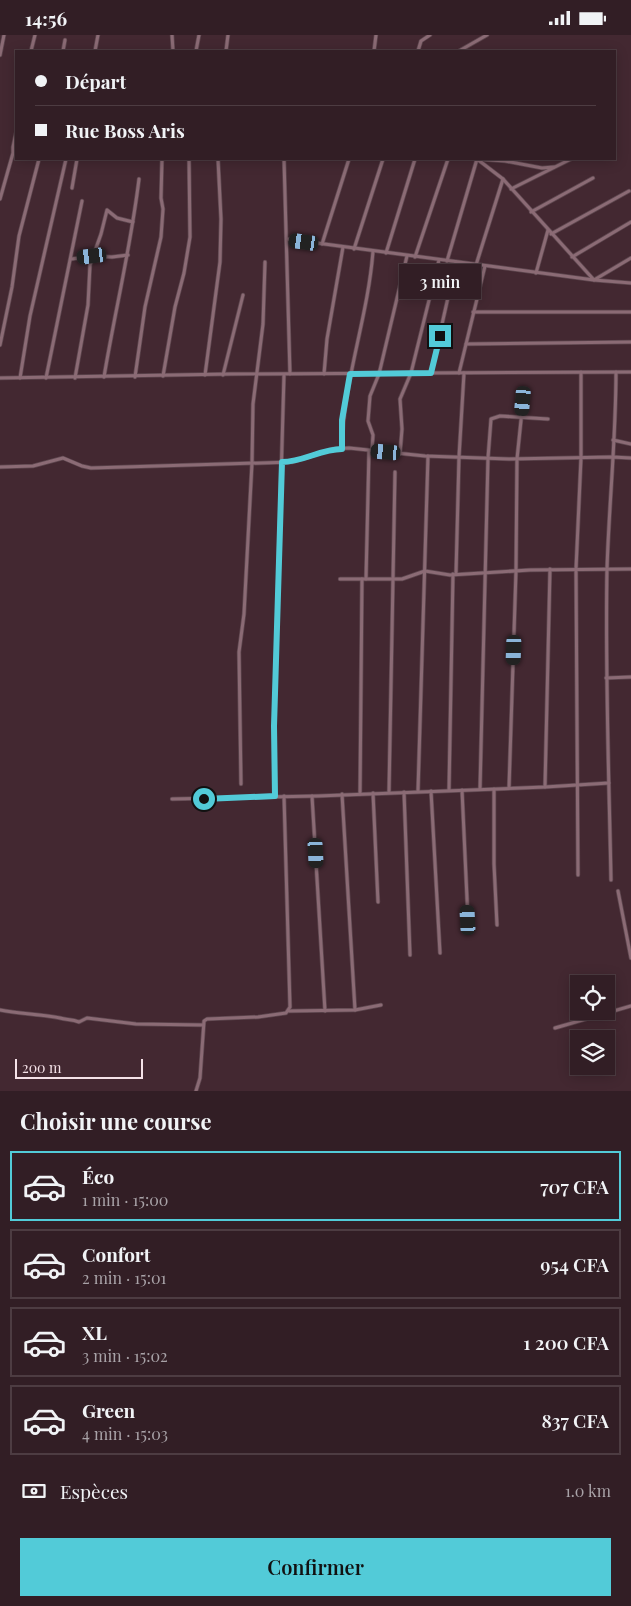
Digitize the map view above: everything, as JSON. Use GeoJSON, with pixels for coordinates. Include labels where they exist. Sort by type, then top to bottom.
{"type":"FeatureCollection","features":[{"type":"Feature","properties":{"kind":"street"},"geometry":{"type":"LineString","coordinates":[[0,55],[4,35]]}},
{"type":"Feature","properties":{"kind":"street"},"geometry":{"type":"LineString","coordinates":[[32,50],[35,35]]}},
{"type":"Feature","properties":{"kind":"street"},"geometry":{"type":"LineString","coordinates":[[95,50],[98,35]]}},
{"type":"Feature","properties":{"kind":"street"},"geometry":{"type":"LineString","coordinates":[[172,35],[173,50]]}},
{"type":"Feature","properties":{"kind":"street"},"geometry":{"type":"LineString","coordinates":[[196,50],[199,35]]}},
{"type":"Feature","properties":{"kind":"street"},"geometry":{"type":"LineString","coordinates":[[226,50],[228,35]]}},
{"type":"Feature","properties":{"kind":"street"},"geometry":{"type":"LineString","coordinates":[[374,50],[376,35]]}},
{"type":"Feature","properties":{"kind":"street"},"geometry":{"type":"LineString","coordinates":[[418,50],[422,35]]}},
{"type":"Feature","properties":{"kind":"street"},"geometry":{"type":"LineString","coordinates":[[421,41],[430,35]]}},
{"type":"Feature","properties":{"kind":"street"},"geometry":{"type":"LineString","coordinates":[[461,50],[487,35]]}},
{"type":"Feature","properties":{"kind":"street"},"geometry":{"type":"LineString","coordinates":[[63,50],[65,40]]}},
{"type":"Feature","properties":{"kind":"street"},"geometry":{"type":"LineString","coordinates":[[0,199],[12,159],[15,140]]}},
{"type":"Feature","properties":{"kind":"street"},"geometry":{"type":"LineString","coordinates":[[0,345],[12,287],[19,236],[40,160]]}},
{"type":"Feature","properties":{"kind":"street"},"geometry":{"type":"LineString","coordinates":[[20,378],[30,316],[66,160]]}},
{"type":"Feature","properties":{"kind":"street"},"geometry":{"type":"LineString","coordinates":[[72,188],[77,160]]}},
{"type":"Feature","properties":{"kind":"street"},"geometry":{"type":"LineString","coordinates":[[135,377],[145,307],[161,237],[163,209],[161,198],[162,160]]}},
{"type":"Feature","properties":{"kind":"street"},"geometry":{"type":"LineString","coordinates":[[163,376],[190,237],[189,160]]}},
{"type":"Feature","properties":{"kind":"street"},"geometry":{"type":"LineString","coordinates":[[205,375],[220,262],[221,219],[218,160]]}},
{"type":"Feature","properties":{"kind":"street"},"geometry":{"type":"LineString","coordinates":[[284,160],[290,374]]}},
{"type":"Feature","properties":{"kind":"street"},"geometry":{"type":"LineString","coordinates":[[322,244],[349,160]]}},
{"type":"Feature","properties":{"kind":"street"},"geometry":{"type":"LineString","coordinates":[[354,249],[383,160]]}},
{"type":"Feature","properties":{"kind":"street"},"geometry":{"type":"LineString","coordinates":[[386,253],[415,160]]}},
{"type":"Feature","properties":{"kind":"street"},"geometry":{"type":"LineString","coordinates":[[415,257],[448,160]]}},
{"type":"Feature","properties":{"kind":"street"},"geometry":{"type":"LineString","coordinates":[[447,261],[477,160]]}},
{"type":"Feature","properties":{"kind":"street"},"geometry":{"type":"LineString","coordinates":[[478,160],[503,179],[594,280]]}},
{"type":"Feature","properties":{"kind":"street"},"geometry":{"type":"LineString","coordinates":[[491,160],[542,168],[554,167]]}},
{"type":"Feature","properties":{"kind":"street"},"geometry":{"type":"LineString","coordinates":[[511,189],[569,160]]}},
{"type":"Feature","properties":{"kind":"street"},"geometry":{"type":"LineString","coordinates":[[531,212],[593,178]]}},
{"type":"Feature","properties":{"kind":"street"},"geometry":{"type":"LineString","coordinates":[[104,377],[114,317],[128,255],[140,179]]}},
{"type":"Feature","properties":{"kind":"street"},"geometry":{"type":"LineString","coordinates":[[476,265],[503,179]]}},
{"type":"Feature","properties":{"kind":"street"},"geometry":{"type":"LineString","coordinates":[[551,234],[629,191]]}},
{"type":"Feature","properties":{"kind":"street"},"geometry":{"type":"LineString","coordinates":[[46,378],[82,201]]}},
{"type":"Feature","properties":{"kind":"street"},"geometry":{"type":"LineString","coordinates":[[75,378],[88,305],[92,256],[102,234],[107,210],[117,218],[133,222]]}},
{"type":"Feature","properties":{"kind":"street"},"geometry":{"type":"LineString","coordinates":[[572,257],[631,222]]}},
{"type":"Feature","properties":{"kind":"street"},"geometry":{"type":"LineString","coordinates":[[536,273],[548,231]]}},
{"type":"Feature","properties":{"kind":"street"},"geometry":{"type":"LineString","coordinates":[[287,239],[456,263],[631,283]]}},
{"type":"Feature","properties":{"kind":"street"},"geometry":{"type":"LineString","coordinates":[[324,374],[327,339],[343,247]]}},
{"type":"Feature","properties":{"kind":"street"},"geometry":{"type":"LineString","coordinates":[[342,449],[342,420],[350,374],[371,281],[373,251]]}},
{"type":"Feature","properties":{"kind":"street"},"geometry":{"type":"LineString","coordinates":[[70,259],[128,255]]}},
{"type":"Feature","properties":{"kind":"street"},"geometry":{"type":"LineString","coordinates":[[360,794],[364,579],[373,435],[368,421],[370,396],[378,374],[407,256]]}},
{"type":"Feature","properties":{"kind":"street"},"geometry":{"type":"LineString","coordinates":[[594,280],[631,257]]}},
{"type":"Feature","properties":{"kind":"street"},"geometry":{"type":"LineString","coordinates":[[400,453],[402,429],[400,399],[410,373],[439,260]]}},
{"type":"Feature","properties":{"kind":"street"},"geometry":{"type":"LineString","coordinates":[[241,784],[239,652],[244,614],[252,463],[253,404],[262,324],[265,263]]}},
{"type":"Feature","properties":{"kind":"street"},"geometry":{"type":"LineString","coordinates":[[431,373],[456,263]]}},
{"type":"Feature","properties":{"kind":"street"},"geometry":{"type":"LineString","coordinates":[[458,373],[485,266]]}},
{"type":"Feature","properties":{"kind":"street"},"geometry":{"type":"LineString","coordinates":[[223,375],[243,295]]}},
{"type":"Feature","properties":{"kind":"street"},"geometry":{"type":"LineString","coordinates":[[473,312],[631,312]]}},
{"type":"Feature","properties":{"kind":"street"},"geometry":{"type":"LineString","coordinates":[[466,344],[631,342]]}},
{"type":"Feature","properties":{"kind":"street"},"geometry":{"type":"LineString","coordinates":[[578,875],[576,569],[581,372]]}},
{"type":"Feature","properties":{"kind":"street"},"geometry":{"type":"LineString","coordinates":[[611,880],[606,678],[607,568],[616,411],[616,372]]}},
{"type":"Feature","properties":{"kind":"street"},"geometry":{"type":"LineString","coordinates":[[0,378],[257,374],[631,372]]}},
{"type":"Feature","properties":{"kind":"street"},"geometry":{"type":"LineString","coordinates":[[448,790],[459,457],[464,373]]}},
{"type":"Feature","properties":{"kind":"street"},"geometry":{"type":"LineString","coordinates":[[275,796],[274,726],[284,374]]}},
{"type":"Feature","properties":{"kind":"street"},"geometry":{"type":"LineString","coordinates":[[510,788],[517,459],[523,401]]}},
{"type":"Feature","properties":{"kind":"street"},"geometry":{"type":"LineString","coordinates":[[480,789],[488,458],[491,419],[500,416],[548,419]]}},
{"type":"Feature","properties":{"kind":"street"},"geometry":{"type":"LineString","coordinates":[[614,440],[631,444]]}},
{"type":"Feature","properties":{"kind":"street"},"geometry":{"type":"LineString","coordinates":[[0,467],[33,466],[63,458],[91,468],[292,462],[333,449],[428,456],[517,459],[612,457],[631,459]]}},
{"type":"Feature","properties":{"kind":"street"},"geometry":{"type":"LineString","coordinates":[[418,791],[428,456]]}},
{"type":"Feature","properties":{"kind":"street"},"geometry":{"type":"LineString","coordinates":[[389,792],[395,472]]}},
{"type":"Feature","properties":{"kind":"street"},"geometry":{"type":"LineString","coordinates":[[340,579],[402,579],[425,571],[455,574],[550,569],[631,569]]}},
{"type":"Feature","properties":{"kind":"street"},"geometry":{"type":"LineString","coordinates":[[545,787],[550,569]]}},
{"type":"Feature","properties":{"kind":"street"},"geometry":{"type":"LineString","coordinates":[[606,678],[631,677]]}},
{"type":"Feature","properties":{"kind":"street"},"geometry":{"type":"LineString","coordinates":[[172,799],[312,796],[609,783]]}},
{"type":"Feature","properties":{"kind":"street"},"geometry":{"type":"LineString","coordinates":[[494,789],[494,864],[497,925]]}},
{"type":"Feature","properties":{"kind":"street"},"geometry":{"type":"LineString","coordinates":[[462,790],[468,920]]}},
{"type":"Feature","properties":{"kind":"street"},"geometry":{"type":"LineString","coordinates":[[431,791],[440,953]]}},
{"type":"Feature","properties":{"kind":"street"},"geometry":{"type":"LineString","coordinates":[[404,792],[410,955]]}},
{"type":"Feature","properties":{"kind":"street"},"geometry":{"type":"LineString","coordinates":[[373,793],[378,902]]}},
{"type":"Feature","properties":{"kind":"street"},"geometry":{"type":"LineString","coordinates":[[342,794],[355,1009]]}},
{"type":"Feature","properties":{"kind":"street"},"geometry":{"type":"LineString","coordinates":[[284,796],[289,945],[289,1011]]}},
{"type":"Feature","properties":{"kind":"street"},"geometry":{"type":"LineString","coordinates":[[312,796],[325,1011]]}},
{"type":"Feature","properties":{"kind":"street"},"geometry":{"type":"LineString","coordinates":[[618,891],[631,958]]}},
{"type":"Feature","properties":{"kind":"street"},"geometry":{"type":"LineString","coordinates":[[196,1091],[202,1064],[203,1025],[207,1019],[258,1017],[289,1011],[325,1011],[381,1005]]}},
{"type":"Feature","properties":{"kind":"street"},"geometry":{"type":"LineString","coordinates":[[555,1028],[631,1006]]}},
{"type":"Feature","properties":{"kind":"street"},"geometry":{"type":"LineString","coordinates":[[0,1010],[21,1014],[50,1015],[61,1019],[74,1019],[79,1022],[87,1018],[136,1024],[203,1025]]}},
{"type":"Feature","properties":{"kind":"route"},"geometry":{"type":"LineString","coordinates":[[204,799],[275,796],[274,726],[282,462],[292,462],[333,449],[342,449],[342,420],[350,374],[431,373],[440,336]]}}]}
